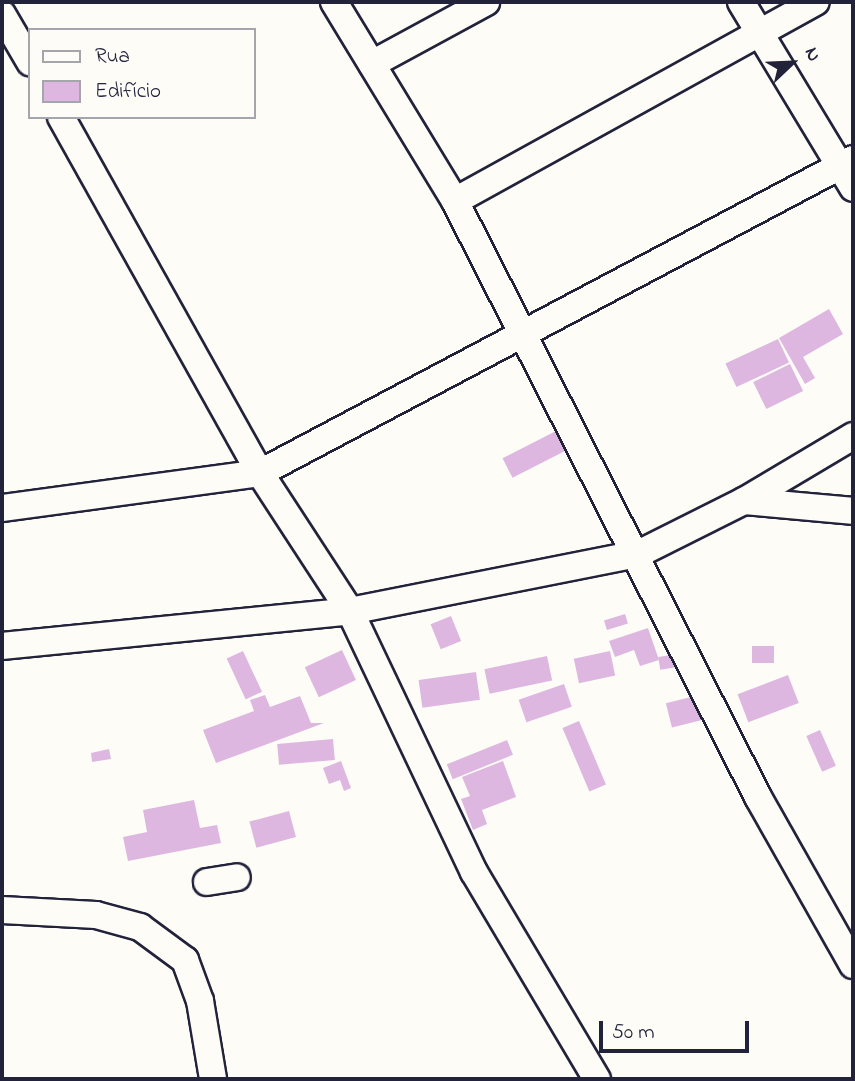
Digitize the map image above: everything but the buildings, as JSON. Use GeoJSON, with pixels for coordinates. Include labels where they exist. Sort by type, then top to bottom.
{"type":"FeatureCollection","features":[{"type":"Feature","properties":{"kind":"street"},"geometry":{"type":"LineString","coordinates":[[334,2],[455,201],[638,554],[758,797],[853,965]]}},
{"type":"Feature","properties":{"kind":"street"},"geometry":{"type":"LineString","coordinates":[[372,64],[486,2]]}},
{"type":"Feature","properties":{"kind":"street"},"geometry":{"type":"LineString","coordinates":[[2,508],[260,473],[849,171],[741,2]]}},
{"type":"Feature","properties":{"kind":"street"},"geometry":{"type":"LineString","coordinates":[[455,201],[816,2]]}},
{"type":"Feature","properties":{"kind":"street"},"geometry":{"type":"LineString","coordinates":[[2,14],[28,59]]}},
{"type":"Feature","properties":{"kind":"street"},"geometry":{"type":"LineString","coordinates":[[62,119],[260,473],[350,611],[474,872],[597,1079]]}},
{"type":"Feature","properties":{"kind":"street"},"geometry":{"type":"LineString","coordinates":[[2,646],[350,611],[638,554],[744,501],[853,436]]}},
{"type":"Feature","properties":{"kind":"street"},"geometry":{"type":"LineString","coordinates":[[744,501],[853,511]]}},
{"type":"Feature","properties":{"kind":"street"},"geometry":{"type":"LineString","coordinates":[[207,882],[237,877]]}},
{"type":"Feature","properties":{"kind":"street"},"geometry":{"type":"LineString","coordinates":[[2,910],[96,915],[129,924],[185,960],[200,1001],[213,1079]]}}]}
